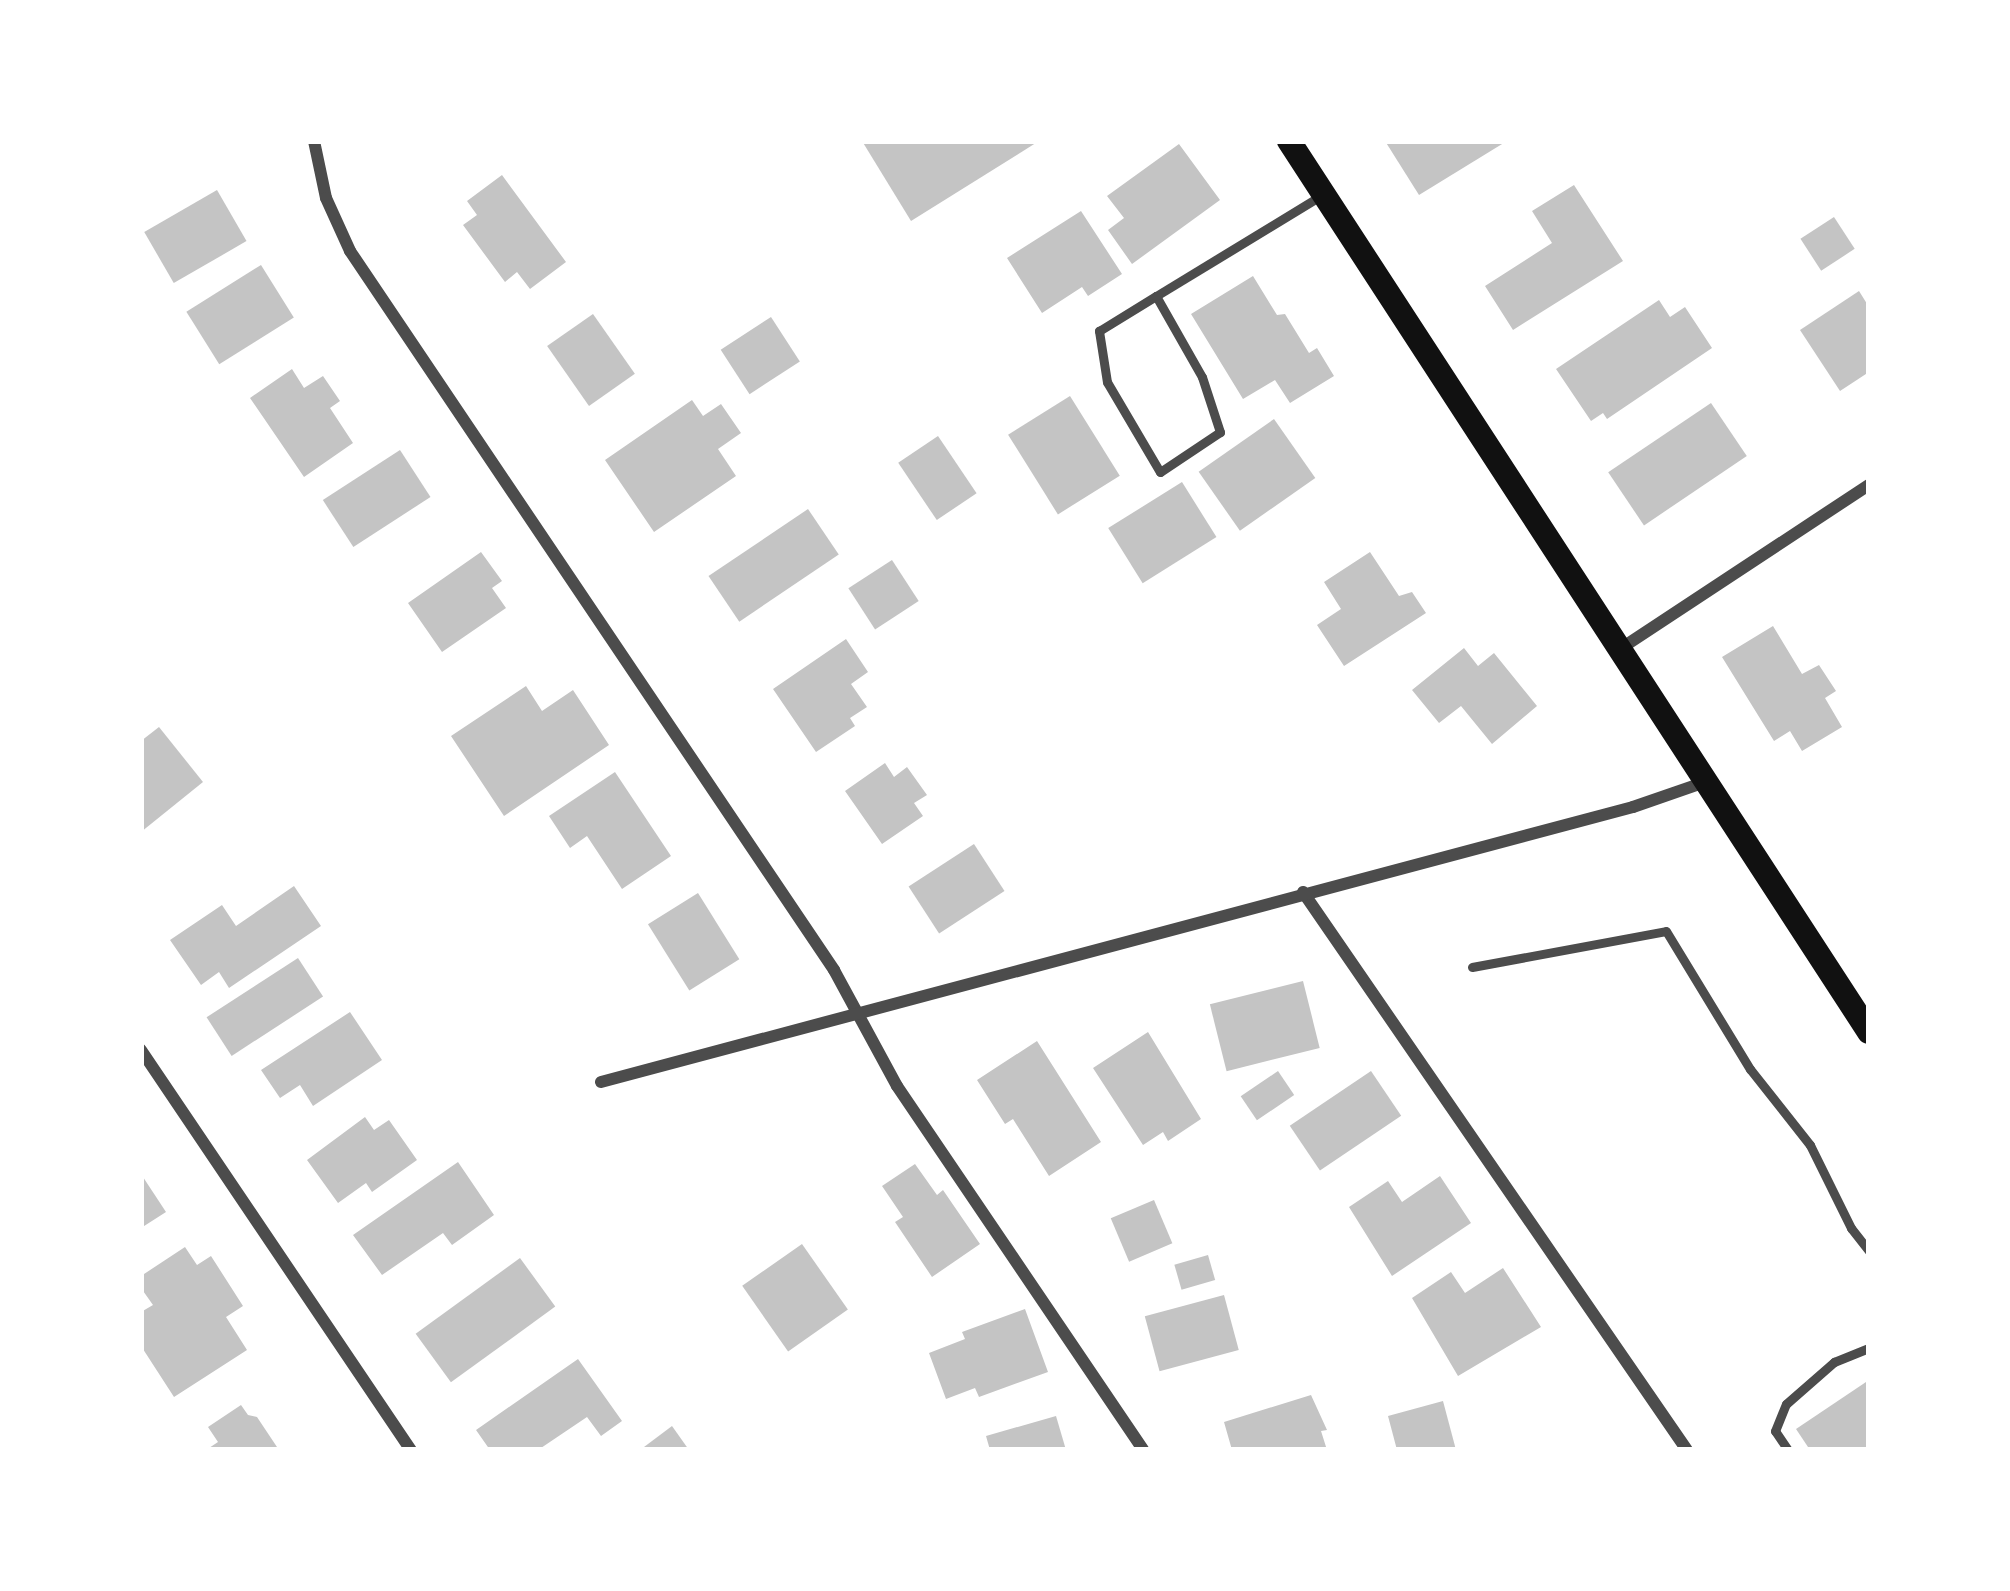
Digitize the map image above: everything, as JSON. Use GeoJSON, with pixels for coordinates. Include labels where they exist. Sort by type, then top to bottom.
{"type":"FeatureCollection","features":[{"type":"Feature","properties":{"kind":"main road"},"geometry":{"type":"LineString","coordinates":[[1289,141],[1869,1032]]}},
{"type":"Feature","properties":{"kind":"street"},"geometry":{"type":"LineString","coordinates":[[314,141],[326,199],[350,251],[834,970],[897,1086],[1143,1450]]}},
{"type":"Feature","properties":{"kind":"street"},"geometry":{"type":"LineString","coordinates":[[1619,650],[1869,485]]}},
{"type":"Feature","properties":{"kind":"street"},"geometry":{"type":"LineString","coordinates":[[601,1082],[1634,807],[1706,782]]}},
{"type":"Feature","properties":{"kind":"street"},"geometry":{"type":"LineString","coordinates":[[1303,892],[1688,1450]]}},
{"type":"Feature","properties":{"kind":"street"},"geometry":{"type":"LineString","coordinates":[[141,1050],[411,1450]]}},
{"type":"Feature","properties":{"kind":"lane"},"geometry":{"type":"LineString","coordinates":[[1156,296],[1202,377],[1220,432],[1160,472],[1107,382],[1099,331],[1156,296],[1322,195]]}},
{"type":"Feature","properties":{"kind":"lane"},"geometry":{"type":"LineString","coordinates":[[1472,967],[1666,931],[1750,1069],[1810,1145],[1851,1228],[1869,1251]]}},
{"type":"Feature","properties":{"kind":"lane"},"geometry":{"type":"LineString","coordinates":[[1788,1450],[1775,1431],[1786,1404],[1834,1362],[1869,1348]]}},
{"type":"Feature","properties":{"kind":"building"},"geometry":{"type":"Polygon","coordinates":[[[862,141],[1039,141],[911,221],[862,141]]]}},
{"type":"Feature","properties":{"kind":"building"},"geometry":{"type":"Polygon","coordinates":[[[1385,141],[1507,141],[1419,195],[1385,141]]]}},
{"type":"Feature","properties":{"kind":"building"},"geometry":{"type":"Polygon","coordinates":[[[1179,144],[1220,200],[1132,264],[1108,230],[1124,218],[1107,196],[1179,144]]]}},
{"type":"Feature","properties":{"kind":"building"},"geometry":{"type":"Polygon","coordinates":[[[502,175],[566,262],[530,289],[517,272],[505,282],[463,225],[477,215],[467,201],[502,175]]]}},
{"type":"Feature","properties":{"kind":"building"},"geometry":{"type":"Polygon","coordinates":[[[1574,185],[1623,261],[1513,330],[1485,286],[1552,243],[1532,211],[1574,185]]]}},
{"type":"Feature","properties":{"kind":"building"},"geometry":{"type":"Polygon","coordinates":[[[217,190],[246,241],[174,283],[144,232],[217,190]]]}},
{"type":"Feature","properties":{"kind":"building"},"geometry":{"type":"Polygon","coordinates":[[[1081,211],[1122,274],[1088,296],[1082,287],[1042,313],[1007,258],[1081,211]]]}},
{"type":"Feature","properties":{"kind":"building"},"geometry":{"type":"Polygon","coordinates":[[[1834,217],[1855,249],[1821,271],[1800,239],[1834,217]]]}},
{"type":"Feature","properties":{"kind":"building"},"geometry":{"type":"Polygon","coordinates":[[[261,265],[294,318],[219,364],[186,312],[261,265]]]}},
{"type":"Feature","properties":{"kind":"building"},"geometry":{"type":"Polygon","coordinates":[[[1253,276],[1277,315],[1285,314],[1309,353],[1317,348],[1334,376],[1290,403],[1275,380],[1243,399],[1191,314],[1253,276]]]}},
{"type":"Feature","properties":{"kind":"building"},"geometry":{"type":"Polygon","coordinates":[[[1859,291],[1869,307],[1869,372],[1840,391],[1800,330],[1859,291]]]}},
{"type":"Feature","properties":{"kind":"building"},"geometry":{"type":"Polygon","coordinates":[[[1659,300],[1670,317],[1685,307],[1712,348],[1607,419],[1603,413],[1591,421],[1556,369],[1659,300]]]}},
{"type":"Feature","properties":{"kind":"building"},"geometry":{"type":"Polygon","coordinates":[[[593,314],[635,374],[589,406],[547,346],[593,314]]]}},
{"type":"Feature","properties":{"kind":"building"},"geometry":{"type":"Polygon","coordinates":[[[771,317],[800,361],[750,394],[721,350],[771,317]]]}},
{"type":"Feature","properties":{"kind":"building"},"geometry":{"type":"Polygon","coordinates":[[[292,369],[304,388],[323,376],[340,401],[330,408],[353,443],[304,477],[250,398],[292,369]]]}},
{"type":"Feature","properties":{"kind":"building"},"geometry":{"type":"Polygon","coordinates":[[[1070,396],[1120,476],[1058,514],[1008,435],[1070,396]]]}},
{"type":"Feature","properties":{"kind":"building"},"geometry":{"type":"Polygon","coordinates":[[[692,400],[703,416],[721,404],[741,433],[718,449],[736,476],[654,532],[605,460],[692,400]]]}},
{"type":"Feature","properties":{"kind":"building"},"geometry":{"type":"Polygon","coordinates":[[[1711,403],[1747,456],[1644,525],[1608,472],[1711,403]]]}},
{"type":"Feature","properties":{"kind":"building"},"geometry":{"type":"Polygon","coordinates":[[[1274,419],[1315,478],[1240,531],[1199,472],[1274,419]]]}},
{"type":"Feature","properties":{"kind":"building"},"geometry":{"type":"Polygon","coordinates":[[[938,436],[977,493],[937,520],[898,463],[938,436]]]}},
{"type":"Feature","properties":{"kind":"building"},"geometry":{"type":"Polygon","coordinates":[[[400,450],[430,497],[353,547],[323,500],[400,450]]]}},
{"type":"Feature","properties":{"kind":"building"},"geometry":{"type":"Polygon","coordinates":[[[1182,482],[1216,537],[1143,583],[1108,528],[1182,482]]]}},
{"type":"Feature","properties":{"kind":"building"},"geometry":{"type":"Polygon","coordinates":[[[808,509],[839,555],[739,622],[709,576],[808,509]]]}},
{"type":"Feature","properties":{"kind":"building"},"geometry":{"type":"Polygon","coordinates":[[[481,552],[502,581],[492,588],[506,608],[442,652],[408,603],[481,552]]]}},
{"type":"Feature","properties":{"kind":"building"},"geometry":{"type":"Polygon","coordinates":[[[1370,552],[1399,596],[1412,592],[1426,613],[1344,666],[1317,625],[1341,609],[1324,582],[1370,552]]]}},
{"type":"Feature","properties":{"kind":"building"},"geometry":{"type":"Polygon","coordinates":[[[892,560],[919,601],[875,629],[848,588],[892,560]]]}},
{"type":"Feature","properties":{"kind":"building"},"geometry":{"type":"Polygon","coordinates":[[[1773,626],[1802,674],[1819,665],[1836,691],[1825,698],[1842,727],[1802,751],[1790,731],[1774,741],[1722,657],[1773,626]]]}},
{"type":"Feature","properties":{"kind":"building"},"geometry":{"type":"Polygon","coordinates":[[[846,639],[868,672],[851,684],[867,707],[850,718],[855,726],[816,752],[773,689],[846,639]]]}},
{"type":"Feature","properties":{"kind":"building"},"geometry":{"type":"Polygon","coordinates":[[[1464,648],[1478,666],[1494,653],[1537,706],[1492,744],[1461,706],[1439,723],[1412,690],[1464,648]]]}},
{"type":"Feature","properties":{"kind":"building"},"geometry":{"type":"Polygon","coordinates":[[[526,686],[542,711],[573,690],[609,745],[504,816],[451,736],[526,686]]]}},
{"type":"Feature","properties":{"kind":"building"},"geometry":{"type":"Polygon","coordinates":[[[159,727],[203,782],[141,832],[141,741],[159,727]]]}},
{"type":"Feature","properties":{"kind":"building"},"geometry":{"type":"Polygon","coordinates":[[[885,763],[894,777],[907,767],[927,795],[914,803],[923,816],[882,844],[845,791],[885,763]]]}},
{"type":"Feature","properties":{"kind":"building"},"geometry":{"type":"Polygon","coordinates":[[[615,772],[671,856],[622,889],[587,836],[570,848],[549,816],[615,772]]]}},
{"type":"Feature","properties":{"kind":"building"},"geometry":{"type":"Polygon","coordinates":[[[974,844],[1004,891],[939,933],[909,886],[974,844]]]}},
{"type":"Feature","properties":{"kind":"building"},"geometry":{"type":"Polygon","coordinates":[[[294,886],[321,926],[229,988],[219,972],[201,985],[170,940],[222,905],[236,926],[294,886]]]}},
{"type":"Feature","properties":{"kind":"building"},"geometry":{"type":"Polygon","coordinates":[[[698,893],[739,959],[689,990],[648,924],[698,893]]]}},
{"type":"Feature","properties":{"kind":"building"},"geometry":{"type":"Polygon","coordinates":[[[298,958],[323,997],[232,1056],[207,1017],[298,958]]]}},
{"type":"Feature","properties":{"kind":"building"},"geometry":{"type":"Polygon","coordinates":[[[1303,981],[1320,1048],[1227,1071],[1210,1004],[1303,981]]]}},
{"type":"Feature","properties":{"kind":"building"},"geometry":{"type":"Polygon","coordinates":[[[350,1012],[382,1060],[313,1106],[300,1085],[280,1098],[261,1070],[350,1012]]]}},
{"type":"Feature","properties":{"kind":"building"},"geometry":{"type":"Polygon","coordinates":[[[1148,1032],[1201,1119],[1168,1141],[1163,1132],[1143,1145],[1093,1068],[1148,1032]]]}},
{"type":"Feature","properties":{"kind":"building"},"geometry":{"type":"Polygon","coordinates":[[[1037,1041],[1101,1142],[1049,1176],[1013,1119],[1005,1124],[977,1080],[1037,1041]]]}},
{"type":"Feature","properties":{"kind":"building"},"geometry":{"type":"Polygon","coordinates":[[[1278,1071],[1294,1095],[1257,1120],[1241,1096],[1278,1071]]]}},
{"type":"Feature","properties":{"kind":"building"},"geometry":{"type":"Polygon","coordinates":[[[1371,1071],[1401,1116],[1320,1171],[1290,1126],[1371,1071]]]}},
{"type":"Feature","properties":{"kind":"building"},"geometry":{"type":"Polygon","coordinates":[[[365,1117],[374,1130],[389,1120],[417,1160],[372,1192],[366,1183],[338,1203],[307,1160],[365,1117]]]}},
{"type":"Feature","properties":{"kind":"building"},"geometry":{"type":"Polygon","coordinates":[[[458,1162],[494,1215],[452,1245],[443,1233],[382,1275],[353,1235],[458,1162]]]}},
{"type":"Feature","properties":{"kind":"building"},"geometry":{"type":"Polygon","coordinates":[[[915,1164],[937,1195],[943,1190],[980,1244],[932,1277],[895,1222],[903,1217],[882,1186],[915,1164]]]}},
{"type":"Feature","properties":{"kind":"building"},"geometry":{"type":"Polygon","coordinates":[[[141,1174],[166,1212],[141,1228],[141,1174]]]}},
{"type":"Feature","properties":{"kind":"building"},"geometry":{"type":"Polygon","coordinates":[[[1440,1176],[1471,1223],[1392,1276],[1349,1207],[1388,1181],[1402,1202],[1440,1176]]]}},
{"type":"Feature","properties":{"kind":"building"},"geometry":{"type":"Polygon","coordinates":[[[1154,1200],[1172,1243],[1129,1262],[1111,1218],[1154,1200]]]}},
{"type":"Feature","properties":{"kind":"building"},"geometry":{"type":"Polygon","coordinates":[[[802,1244],[848,1310],[788,1351],[742,1286],[802,1244]]]}},
{"type":"Feature","properties":{"kind":"building"},"geometry":{"type":"Polygon","coordinates":[[[185,1247],[197,1265],[211,1256],[243,1306],[226,1317],[247,1350],[174,1397],[141,1346],[141,1312],[153,1305],[141,1288],[141,1276],[185,1247]]]}},
{"type":"Feature","properties":{"kind":"building"},"geometry":{"type":"Polygon","coordinates":[[[1208,1255],[1215,1280],[1182,1290],[1174,1265],[1208,1255]]]}},
{"type":"Feature","properties":{"kind":"building"},"geometry":{"type":"Polygon","coordinates":[[[520,1258],[555,1307],[451,1382],[416,1334],[520,1258]]]}},
{"type":"Feature","properties":{"kind":"building"},"geometry":{"type":"Polygon","coordinates":[[[1503,1268],[1541,1327],[1458,1376],[1412,1298],[1451,1272],[1465,1293],[1503,1268]]]}},
{"type":"Feature","properties":{"kind":"building"},"geometry":{"type":"Polygon","coordinates":[[[1224,1295],[1239,1350],[1160,1371],[1145,1316],[1224,1295]]]}},
{"type":"Feature","properties":{"kind":"building"},"geometry":{"type":"Polygon","coordinates":[[[1025,1309],[1048,1372],[979,1397],[975,1388],[946,1399],[929,1353],[965,1339],[962,1332],[1025,1309]]]}},
{"type":"Feature","properties":{"kind":"building"},"geometry":{"type":"Polygon","coordinates":[[[578,1359],[622,1421],[601,1436],[587,1417],[538,1450],[490,1450],[476,1430],[578,1359]]]}},
{"type":"Feature","properties":{"kind":"building"},"geometry":{"type":"Polygon","coordinates":[[[1869,1380],[1869,1450],[1810,1450],[1796,1429],[1869,1380]]]}},
{"type":"Feature","properties":{"kind":"building"},"geometry":{"type":"Polygon","coordinates":[[[1311,1395],[1327,1430],[1321,1431],[1327,1450],[1232,1450],[1224,1422],[1311,1395]]]}},
{"type":"Feature","properties":{"kind":"building"},"geometry":{"type":"Polygon","coordinates":[[[1443,1401],[1456,1450],[1397,1450],[1388,1416],[1443,1401]]]}},
{"type":"Feature","properties":{"kind":"building"},"geometry":{"type":"Polygon","coordinates":[[[241,1405],[248,1415],[257,1417],[279,1450],[206,1450],[218,1442],[208,1427],[241,1405]]]}},
{"type":"Feature","properties":{"kind":"building"},"geometry":{"type":"Polygon","coordinates":[[[1056,1416],[1066,1450],[990,1450],[986,1436],[1056,1416]]]}},
{"type":"Feature","properties":{"kind":"building"},"geometry":{"type":"Polygon","coordinates":[[[672,1426],[689,1450],[640,1450],[672,1426]]]}}]}
